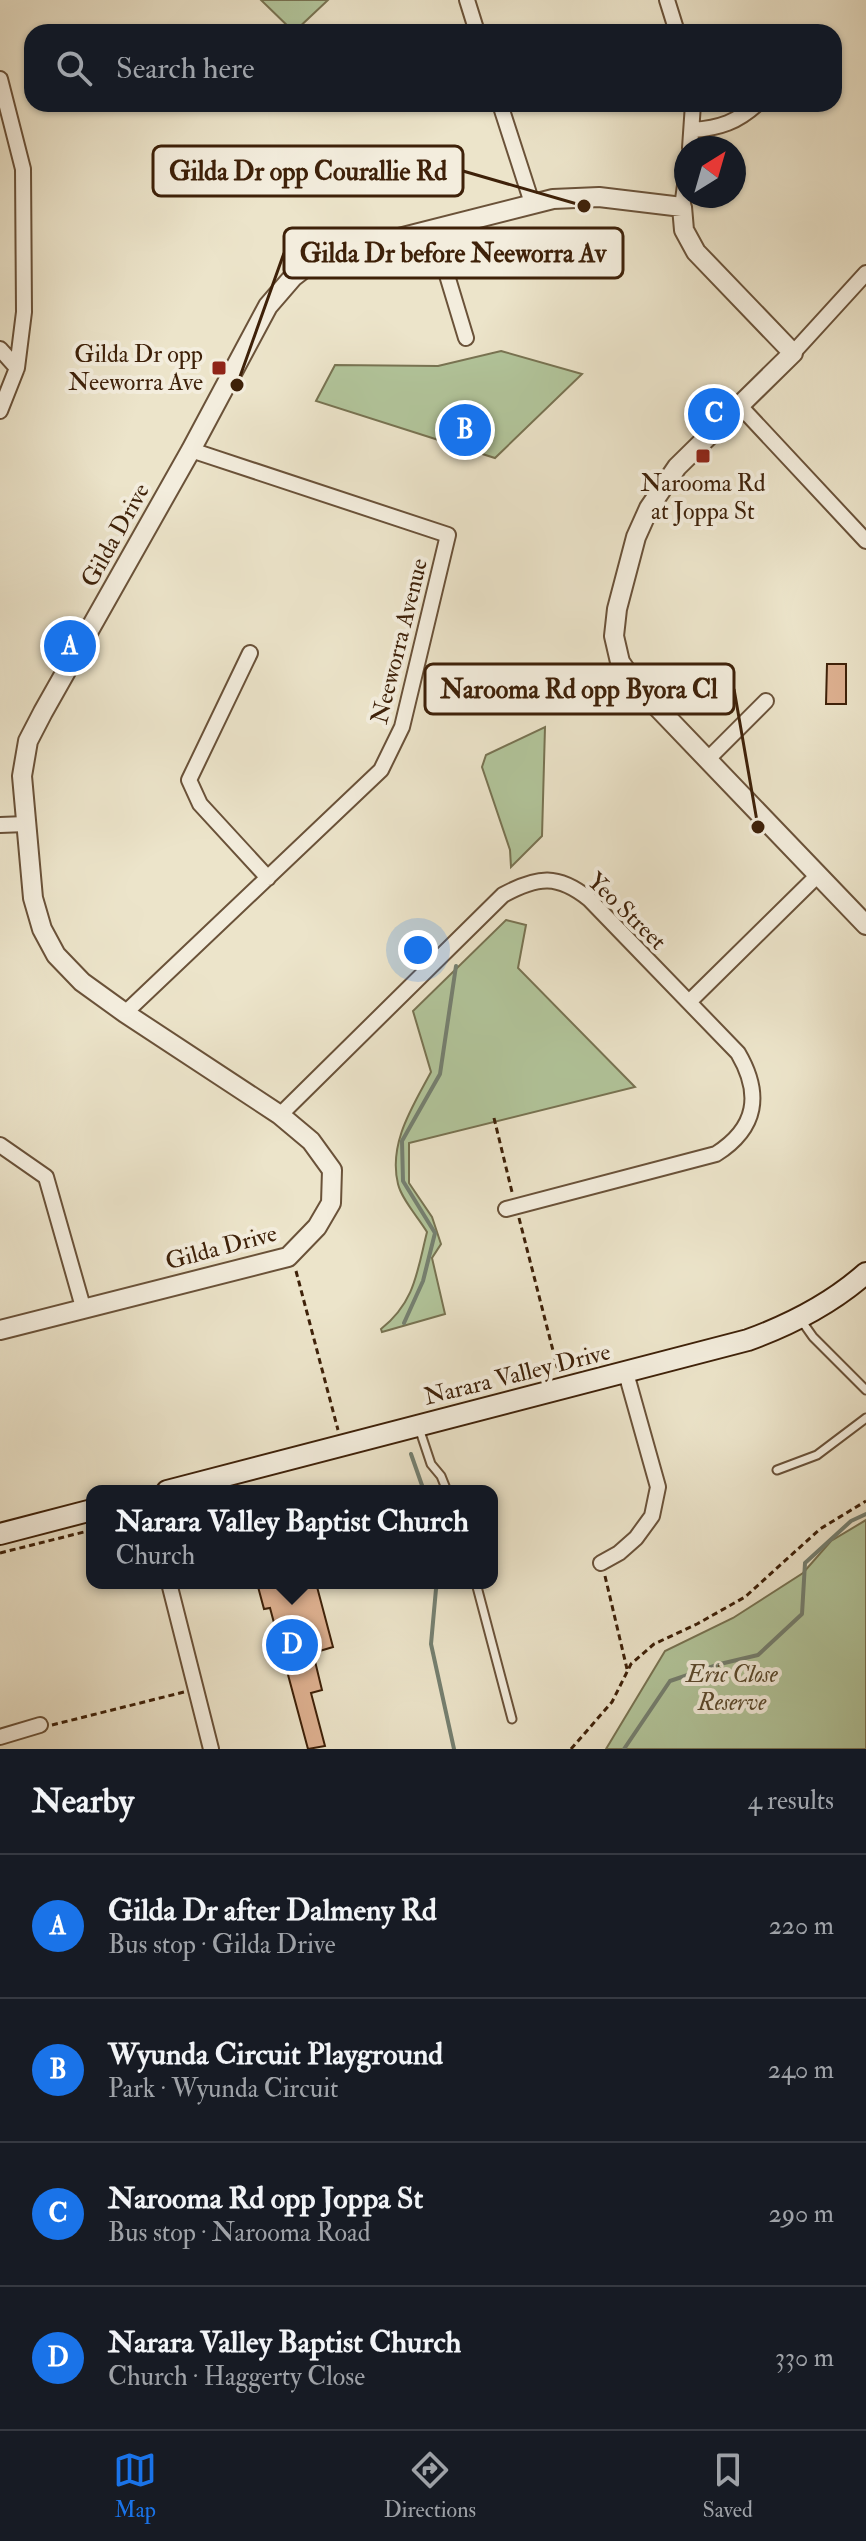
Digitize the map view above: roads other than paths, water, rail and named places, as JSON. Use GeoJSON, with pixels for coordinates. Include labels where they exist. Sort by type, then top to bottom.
{"type":"FeatureCollection","features":[{"type":"Feature","properties":{"kind":"main road","name":"Narara Valley Drive"},"geometry":{"type":"LineString","coordinates":[[190,1485],[748,1340],[800,1319],[866,1273]]}},
{"type":"Feature","properties":{"kind":"main road"},"geometry":{"type":"LineString","coordinates":[[0,1534],[86,1512]]}},
{"type":"Feature","properties":{"kind":"street"},"geometry":{"type":"LineString","coordinates":[[467,0],[474,24]]}},
{"type":"Feature","properties":{"kind":"street"},"geometry":{"type":"LineString","coordinates":[[667,0],[674,24]]}},
{"type":"Feature","properties":{"kind":"street"},"geometry":{"type":"LineString","coordinates":[[0,79],[23,169],[24,312],[17,368],[0,411]]}},
{"type":"Feature","properties":{"kind":"street"},"geometry":{"type":"LineString","coordinates":[[503,112],[532,203]]}},
{"type":"Feature","properties":{"kind":"street"},"geometry":{"type":"LineString","coordinates":[[692,136],[693,112]]}},
{"type":"Feature","properties":{"kind":"street"},"geometry":{"type":"LineString","coordinates":[[693,130],[726,126],[748,112]]}},
{"type":"Feature","properties":{"kind":"street","name":"Gilda Drive"},"geometry":{"type":"LineString","coordinates":[[0,1330],[288,1257],[317,1227],[331,1203],[332,1170],[311,1141],[280,1115],[125,1013],[65,967],[48,943],[36,914],[22,776],[28,741],[268,306],[293,277],[332,255],[532,203],[584,197],[674,206]]}},
{"type":"Feature","properties":{"kind":"street"},"geometry":{"type":"LineString","coordinates":[[682,208],[684,230],[696,252],[793,353]]}},
{"type":"Feature","properties":{"kind":"street"},"geometry":{"type":"LineString","coordinates":[[433,229],[466,338]]}},
{"type":"Feature","properties":{"kind":"street"},"geometry":{"type":"LineString","coordinates":[[866,273],[793,353],[686,457],[660,489],[636,537],[615,623],[616,649],[627,674],[866,925]]}},
{"type":"Feature","properties":{"kind":"street"},"geometry":{"type":"LineString","coordinates":[[0,349],[17,368]]}},
{"type":"Feature","properties":{"kind":"street"},"geometry":{"type":"LineString","coordinates":[[739,405],[866,541]]}},
{"type":"Feature","properties":{"kind":"street","name":"Neeworra Avenue"},"geometry":{"type":"LineString","coordinates":[[125,1013],[381,770],[402,727],[448,535],[191,450]]}},
{"type":"Feature","properties":{"kind":"street"},"geometry":{"type":"LineString","coordinates":[[250,653],[189,780],[200,804],[268,878]]}},
{"type":"Feature","properties":{"kind":"street"},"geometry":{"type":"LineString","coordinates":[[708,759],[766,701]]}},
{"type":"Feature","properties":{"kind":"street"},"geometry":{"type":"LineString","coordinates":[[0,825],[26,824]]}},
{"type":"Feature","properties":{"kind":"street"},"geometry":{"type":"LineString","coordinates":[[689,1002],[818,875]]}},
{"type":"Feature","properties":{"kind":"street","name":"Yeo Street"},"geometry":{"type":"LineString","coordinates":[[280,1115],[503,895],[531,882],[554,880],[576,889],[738,1053],[753,1084],[751,1111],[736,1138],[716,1154],[511,1208]]}},
{"type":"Feature","properties":{"kind":"street"},"geometry":{"type":"LineString","coordinates":[[0,1145],[46,1177],[83,1307]]}},
{"type":"Feature","properties":{"kind":"street"},"geometry":{"type":"LineString","coordinates":[[604,1562],[636,1538],[652,1516],[658,1487],[626,1373]]}},
{"type":"Feature","properties":{"kind":"street"},"geometry":{"type":"LineString","coordinates":[[171,1589],[211,1749]]}},
{"type":"Feature","properties":{"kind":"street"},"geometry":{"type":"LineString","coordinates":[[0,1737],[40,1725]]}},
{"type":"Feature","properties":{"kind":"lane"},"geometry":{"type":"LineString","coordinates":[[800,1319],[813,1337],[866,1390]]}},
{"type":"Feature","properties":{"kind":"lane"},"geometry":{"type":"LineString","coordinates":[[777,1470],[817,1455],[866,1418]]}},
{"type":"Feature","properties":{"kind":"lane"},"geometry":{"type":"LineString","coordinates":[[418,1426],[431,1464],[445,1485]]}},
{"type":"Feature","properties":{"kind":"lane"},"geometry":{"type":"LineString","coordinates":[[478,1589],[512,1719]]}},
{"type":"Feature","properties":{"kind":"waterway"},"geometry":{"type":"LineString","coordinates":[[404,1323],[423,1281],[435,1233],[403,1181],[402,1141],[440,1074],[456,966]]}},
{"type":"Feature","properties":{"kind":"waterway"},"geometry":{"type":"LineString","coordinates":[[411,1454],[422,1485]]}},
{"type":"Feature","properties":{"kind":"waterway"},"geometry":{"type":"LineString","coordinates":[[624,1749],[670,1681],[758,1655],[802,1614],[805,1563],[851,1521],[866,1514]]}},
{"type":"Feature","properties":{"kind":"waterway"},"geometry":{"type":"LineString","coordinates":[[436,1589],[431,1644],[454,1749]]}},
{"type":"Feature","properties":{"kind":"place","name":"Gilda Dr opp Courallie Rd"},"geometry":{"type":"Point","coordinates":[584,206]}},
{"type":"Feature","properties":{"kind":"place","name":"Gilda Dr opp Neeworra Ave"},"geometry":{"type":"Point","coordinates":[219,368]}},
{"type":"Feature","properties":{"kind":"place","name":"Gilda Dr before Neeworra Av"},"geometry":{"type":"Point","coordinates":[237,385]}},
{"type":"Feature","properties":{"kind":"place","name":"Narooma Rd opp Joppa St"},"geometry":{"type":"Point","coordinates":[714,414]}},
{"type":"Feature","properties":{"kind":"place","name":"Wyunda Circuit Playground"},"geometry":{"type":"Point","coordinates":[465,430]}},
{"type":"Feature","properties":{"kind":"place","name":"Narooma Rd at Joppa St"},"geometry":{"type":"Point","coordinates":[703,456]}},
{"type":"Feature","properties":{"kind":"place","name":"Gilda Dr after Dalmeny Rd"},"geometry":{"type":"Point","coordinates":[70,646]}},
{"type":"Feature","properties":{"kind":"place","name":"Narooma Rd opp Byora Cl"},"geometry":{"type":"Point","coordinates":[758,827]}},
{"type":"Feature","properties":{"kind":"place","name":"Narara Valley Baptist Church"},"geometry":{"type":"Point","coordinates":[292,1645]}},
{"type":"Feature","properties":{"kind":"park label","name":"Eric Close Reserve"},"geometry":{"type":"Point","coordinates":[732,1688]}}]}
